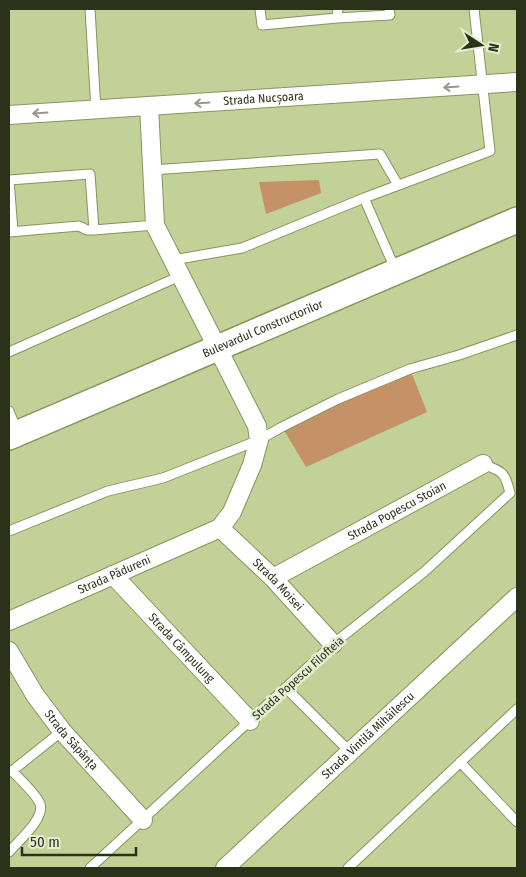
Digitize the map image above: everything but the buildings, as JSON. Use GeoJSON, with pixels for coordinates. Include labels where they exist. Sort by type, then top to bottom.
{"type":"FeatureCollection","features":[{"type":"Feature","properties":{"kind":"street","name":"Strada Nucșoara"},"geometry":{"type":"LineString","coordinates":[[9,116],[517,82]]}},
{"type":"Feature","properties":{"kind":"street"},"geometry":{"type":"LineString","coordinates":[[149,106],[155,225],[257,426],[259,440],[252,466],[232,512],[220,528]]}},
{"type":"Feature","properties":{"kind":"street","name":"Bulevardul Constructorilor"},"geometry":{"type":"LineString","coordinates":[[12,427],[216,348],[517,220]]}},
{"type":"Feature","properties":{"kind":"street","name":"Strada Popescu Stoian"},"geometry":{"type":"LineString","coordinates":[[273,578],[483,464]]}},
{"type":"Feature","properties":{"kind":"street","name":"Strada Pădureni"},"geometry":{"type":"LineString","coordinates":[[9,621],[220,528]]}},
{"type":"Feature","properties":{"kind":"street","name":"Strada Moisei"},"geometry":{"type":"LineString","coordinates":[[220,528],[273,578],[333,644]]}},
{"type":"Feature","properties":{"kind":"street","name":"Strada Câmpulung"},"geometry":{"type":"LineString","coordinates":[[113,575],[250,721]]}},
{"type":"Feature","properties":{"kind":"street","name":"Strada Vintilă Mihăilescu"},"geometry":{"type":"LineString","coordinates":[[225,868],[515,602]]}},
{"type":"Feature","properties":{"kind":"street","name":"Strada Săpânța"},"geometry":{"type":"LineString","coordinates":[[9,651],[35,695],[62,731],[143,820]]}},
{"type":"Feature","properties":{"kind":"lane"},"geometry":{"type":"LineString","coordinates":[[90,9],[96,110]]}},
{"type":"Feature","properties":{"kind":"lane"},"geometry":{"type":"LineString","coordinates":[[260,9],[262,25],[338,14],[390,15],[389,9]]}},
{"type":"Feature","properties":{"kind":"lane"},"geometry":{"type":"LineString","coordinates":[[9,352],[176,268],[242,248],[364,198],[490,151],[474,9]]}},
{"type":"Feature","properties":{"kind":"lane"},"geometry":{"type":"LineString","coordinates":[[152,170],[380,154],[398,185]]}},
{"type":"Feature","properties":{"kind":"lane"},"geometry":{"type":"LineString","coordinates":[[94,230],[90,174],[9,180],[11,231],[80,226],[87,230],[94,230],[155,225]]}},
{"type":"Feature","properties":{"kind":"lane"},"geometry":{"type":"LineString","coordinates":[[364,198],[396,271]]}},
{"type":"Feature","properties":{"kind":"lane"},"geometry":{"type":"LineString","coordinates":[[9,531],[108,491],[163,478],[259,440],[338,399],[410,369],[517,335]]}},
{"type":"Feature","properties":{"kind":"lane","name":"Strada Popescu Stoian"},"geometry":{"type":"LineString","coordinates":[[483,464],[500,471],[507,480],[510,493]]}},
{"type":"Feature","properties":{"kind":"lane","name":"Strada Popescu Filofteia"},"geometry":{"type":"LineString","coordinates":[[90,868],[333,644],[424,572],[510,493]]}},
{"type":"Feature","properties":{"kind":"lane"},"geometry":{"type":"LineString","coordinates":[[286,689],[350,752]]}},
{"type":"Feature","properties":{"kind":"lane"},"geometry":{"type":"LineString","coordinates":[[348,868],[517,708]]}},
{"type":"Feature","properties":{"kind":"lane"},"geometry":{"type":"LineString","coordinates":[[9,852],[36,822],[41,804],[10,769],[62,731]]}},
{"type":"Feature","properties":{"kind":"lane"},"geometry":{"type":"LineString","coordinates":[[460,762],[517,822]]}},
{"type":"Feature","properties":{"kind":"shaded area"},"geometry":{"type":"Polygon","coordinates":[[[319,180],[321,193],[266,214],[259,182],[319,180]]]}},
{"type":"Feature","properties":{"kind":"shaded area"},"geometry":{"type":"Polygon","coordinates":[[[410,369],[427,412],[306,467],[282,427],[410,369]]]}}]}
